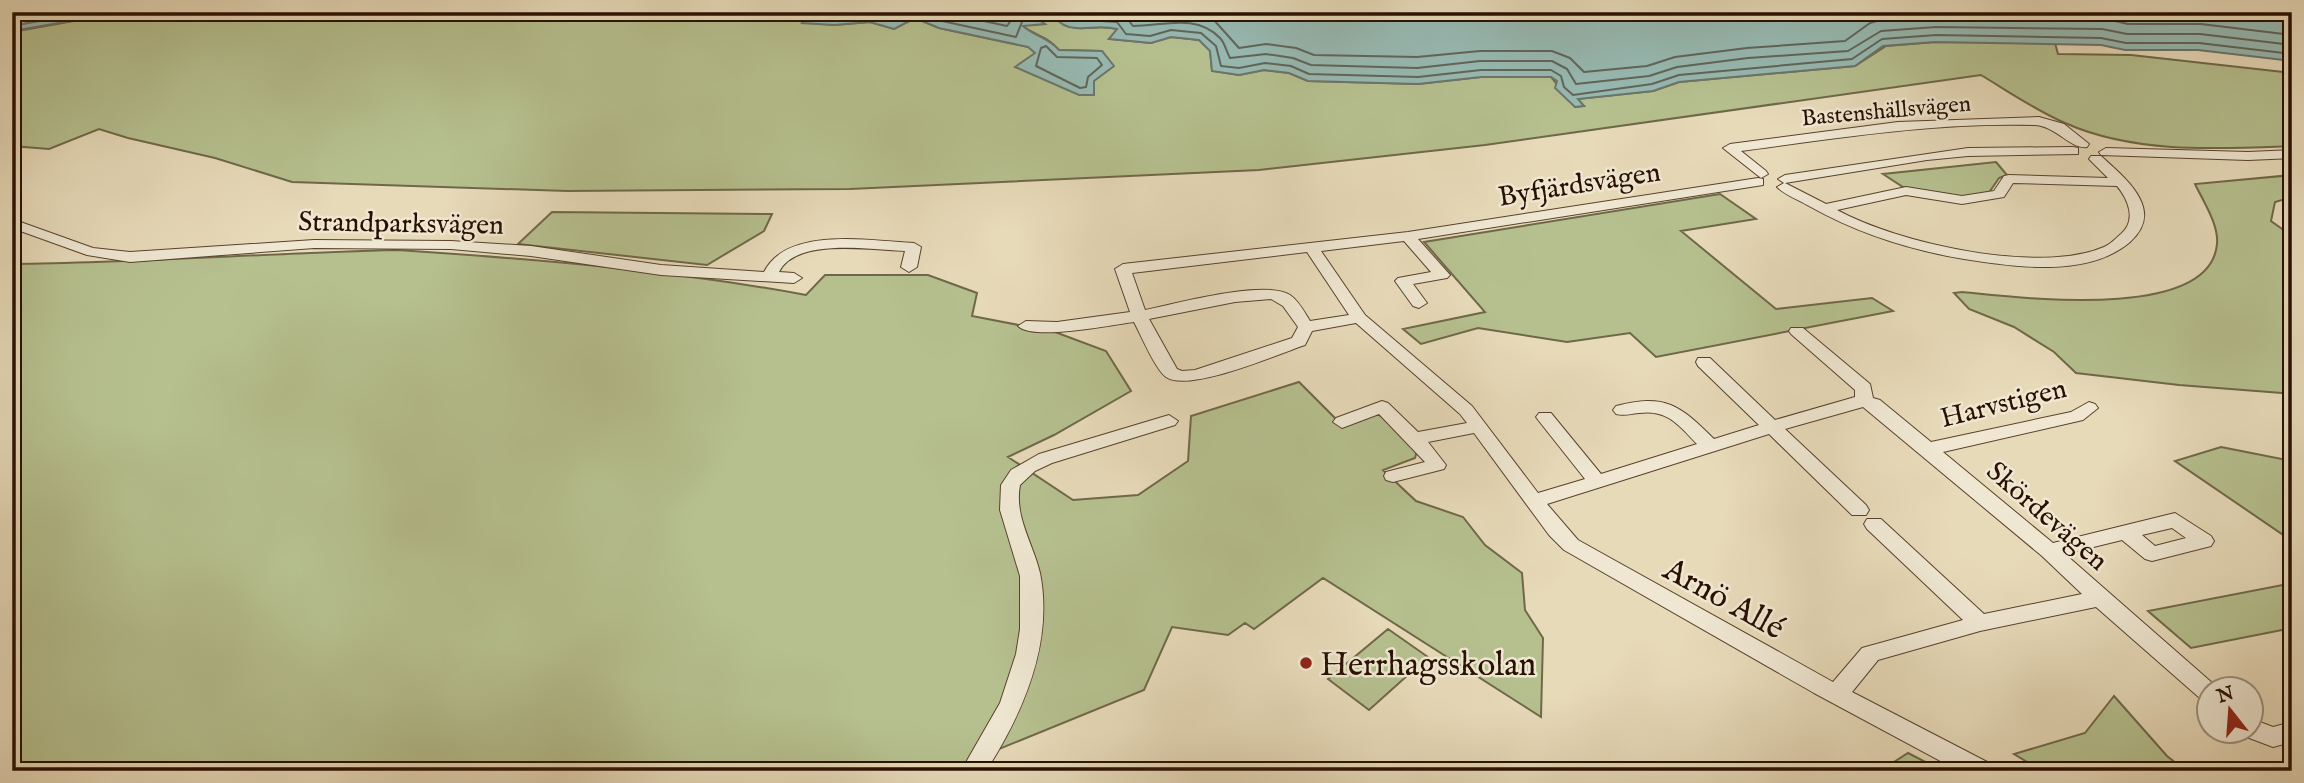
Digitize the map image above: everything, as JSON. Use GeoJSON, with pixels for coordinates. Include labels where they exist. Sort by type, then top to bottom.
{"type":"FeatureCollection","features":[{"type":"Feature","properties":{"kind":"street","name":"Bastenshällsvägen"},"geometry":{"type":"LineString","coordinates":[[1760,178],[1730,148],[1898,126],[2039,121],[2059,127],[2077,147]]}},
{"type":"Feature","properties":{"kind":"street","name":"Byfjärdsvägen"},"geometry":{"type":"LineString","coordinates":[[1139,316],[1122,270],[1408,236],[1760,178],[1772,187],[1871,164],[2077,147],[2101,155],[2292,154]]}},
{"type":"Feature","properties":{"kind":"street"},"geometry":{"type":"LineString","coordinates":[[1784,183],[1822,209],[1885,237],[1943,252],[2003,260],[2064,260],[2105,251],[2130,236],[2138,218],[2138,209],[2130,193],[2101,155]]}},
{"type":"Feature","properties":{"kind":"street"},"geometry":{"type":"LineString","coordinates":[[1822,209],[1913,191],[1962,200],[1990,198],[1999,194],[2010,179],[2120,183]]}},
{"type":"Feature","properties":{"kind":"street","name":"Strandparksvägen"},"geometry":{"type":"LineString","coordinates":[[12,223],[56,242],[92,252],[130,257],[314,244],[451,245],[531,251],[661,270],[794,278]]}},
{"type":"Feature","properties":{"kind":"street"},"geometry":{"type":"LineString","coordinates":[[1408,236],[1442,275],[1403,281],[1419,303]]}},
{"type":"Feature","properties":{"kind":"street"},"geometry":{"type":"LineString","coordinates":[[769,277],[776,261],[812,244],[914,247],[909,267]]}},
{"type":"Feature","properties":{"kind":"street","name":"Arnö Allé"},"geometry":{"type":"LineString","coordinates":[[1312,249],[1359,318],[1466,410],[1571,545],[1837,694],[1982,771]]}},
{"type":"Feature","properties":{"kind":"street"},"geometry":{"type":"LineString","coordinates":[[1026,326],[1057,327],[1271,294],[1290,303],[1306,327]]}},
{"type":"Feature","properties":{"kind":"street"},"geometry":{"type":"LineString","coordinates":[[1139,316],[1170,372],[1178,377],[1197,375],[1299,341],[1306,327]]}},
{"type":"Feature","properties":{"kind":"street"},"geometry":{"type":"LineString","coordinates":[[1306,327],[1359,318]]}},
{"type":"Feature","properties":{"kind":"street","name":"Skördevägen"},"geometry":{"type":"LineString","coordinates":[[1797,331],[1864,388],[1864,401],[1874,404],[1929,449],[2100,598]]}},
{"type":"Feature","properties":{"kind":"street"},"geometry":{"type":"LineString","coordinates":[[1704,362],[1859,510]]}},
{"type":"Feature","properties":{"kind":"street"},"geometry":{"type":"LineString","coordinates":[[1534,500],[1849,403],[1864,401]]}},
{"type":"Feature","properties":{"kind":"street"},"geometry":{"type":"LineString","coordinates":[[1622,410],[1655,404],[1670,407],[1710,446]]}},
{"type":"Feature","properties":{"kind":"street"},"geometry":{"type":"LineString","coordinates":[[1342,422],[1382,407],[1405,431],[1416,438],[1437,466],[1393,476]]}},
{"type":"Feature","properties":{"kind":"street","name":"Harvstigen"},"geometry":{"type":"LineString","coordinates":[[1929,449],[2077,416],[2089,408]]}},
{"type":"Feature","properties":{"kind":"street"},"geometry":{"type":"LineString","coordinates":[[1545,417],[1596,480]]}},
{"type":"Feature","properties":{"kind":"street"},"geometry":{"type":"LineString","coordinates":[[973,771],[994,738],[1018,690],[1029,653],[1033,614],[1030,573],[1012,519],[1009,492],[1018,474],[1040,460],[1169,421]]}},
{"type":"Feature","properties":{"kind":"street"},"geometry":{"type":"LineString","coordinates":[[1416,438],[1478,427]]}},
{"type":"Feature","properties":{"kind":"street"},"geometry":{"type":"LineString","coordinates":[[1874,524],[1980,623]]}},
{"type":"Feature","properties":{"kind":"street"},"geometry":{"type":"LineString","coordinates":[[2049,551],[2124,532]]}},
{"type":"Feature","properties":{"kind":"street"},"geometry":{"type":"LineString","coordinates":[[2100,598],[2196,682]]}},
{"type":"Feature","properties":{"kind":"street","name":"Skördevägen"},"geometry":{"type":"LineString","coordinates":[[1837,694],[1870,654],[1980,623],[2100,598]]}},
{"type":"Feature","properties":{"kind":"street"},"geometry":{"type":"LineString","coordinates":[[2266,734],[2273,737],[2292,732]]}},
{"type":"Feature","properties":{"kind":"green space"},"geometry":{"type":"Polygon","coordinates":[[[12,12],[90,12],[12,26],[12,12]]]}},
{"type":"Feature","properties":{"kind":"green space"},"geometry":{"type":"Polygon","coordinates":[[[124,12],[810,12],[803,22],[834,25],[870,22],[894,29],[915,18],[939,28],[1029,47],[1036,53],[1016,67],[1038,75],[1093,81],[1113,66],[1102,51],[1059,50],[1051,42],[1021,25],[1044,24],[1032,15],[1034,12],[1047,14],[1072,27],[1118,29],[1109,39],[1151,43],[1171,37],[1199,40],[1210,50],[1212,71],[1239,75],[1264,70],[1289,73],[1308,81],[1418,84],[1481,77],[1551,77],[1575,107],[1584,106],[1577,99],[1653,91],[1679,82],[1855,66],[1886,46],[1935,42],[2055,43],[2058,54],[2131,55],[2292,73],[2292,146],[2177,147],[2119,140],[2054,118],[1981,75],[1485,145],[1259,170],[850,189],[567,191],[292,182],[215,158],[99,129],[49,149],[12,146],[12,32],[124,12]]]}},
{"type":"Feature","properties":{"kind":"green space"},"geometry":{"type":"Polygon","coordinates":[[[1996,162],[2007,175],[1999,178],[1988,194],[1961,197],[1903,187],[1883,174],[1996,162]]]}},
{"type":"Feature","properties":{"kind":"green space"},"geometry":{"type":"Polygon","coordinates":[[[2292,175],[2292,197],[2275,202],[2271,221],[2292,236],[2292,396],[2076,373],[2054,352],[2014,327],[1969,309],[1954,293],[2107,300],[2147,295],[2182,286],[2206,269],[2217,244],[2213,221],[2195,184],[2292,175]]]}},
{"type":"Feature","properties":{"kind":"green space"},"geometry":{"type":"Polygon","coordinates":[[[1720,194],[1756,219],[1681,231],[1776,309],[1872,298],[1893,311],[1656,357],[1630,333],[1567,342],[1478,328],[1421,344],[1403,329],[1485,312],[1424,242],[1720,194]]]}},
{"type":"Feature","properties":{"kind":"green space"},"geometry":{"type":"Polygon","coordinates":[[[552,212],[772,214],[764,231],[707,265],[518,244],[552,212]]]}},
{"type":"Feature","properties":{"kind":"green space"},"geometry":{"type":"Polygon","coordinates":[[[397,250],[602,267],[806,295],[825,275],[928,275],[977,293],[972,316],[1055,332],[1106,351],[1131,391],[1054,435],[1008,457],[1073,500],[1138,495],[1188,461],[1191,416],[1299,382],[1340,423],[1367,415],[1377,415],[1391,421],[1418,447],[1415,458],[1383,470],[1416,501],[1463,517],[1485,545],[1522,573],[1525,610],[1543,638],[1541,717],[1323,578],[1254,629],[1245,623],[1228,635],[1172,627],[1144,690],[945,771],[12,771],[12,264],[397,250]]]}},
{"type":"Feature","properties":{"kind":"green space"},"geometry":{"type":"Polygon","coordinates":[[[2221,447],[2292,461],[2292,541],[2175,461],[2221,447]]]}},
{"type":"Feature","properties":{"kind":"green space"},"geometry":{"type":"Polygon","coordinates":[[[2292,584],[2292,631],[2282,630],[2191,648],[2148,611],[2292,584]]]}},
{"type":"Feature","properties":{"kind":"green space"},"geometry":{"type":"Polygon","coordinates":[[[1388,629],[1428,657],[1369,710],[1328,679],[1388,629]]]}},
{"type":"Feature","properties":{"kind":"green space"},"geometry":{"type":"Polygon","coordinates":[[[2114,696],[2167,756],[2186,771],[2042,771],[2014,754],[2085,733],[2114,696]]]}},
{"type":"Feature","properties":{"kind":"green space"},"geometry":{"type":"Polygon","coordinates":[[[1908,753],[1943,771],[1880,771],[1908,753]]]}},
{"type":"Feature","properties":{"kind":"water"},"geometry":{"type":"Polygon","coordinates":[[[90,12],[124,12],[12,31],[12,26],[90,12]]]}},
{"type":"Feature","properties":{"kind":"water"},"geometry":{"type":"Polygon","coordinates":[[[810,12],[1034,12],[1032,15],[1045,24],[1023,26],[1027,29],[1059,50],[1102,51],[1114,66],[1094,81],[1094,95],[1079,95],[1015,67],[1035,53],[1028,47],[939,28],[915,18],[894,29],[870,22],[834,25],[802,23],[810,12]]]}},
{"type":"Feature","properties":{"kind":"water"},"geometry":{"type":"Polygon","coordinates":[[[1046,12],[2292,12],[2292,61],[2198,50],[2125,50],[2101,45],[1935,42],[1883,46],[1855,66],[1679,82],[1653,91],[1578,99],[1584,106],[1575,107],[1555,88],[1557,81],[1551,77],[1481,77],[1418,84],[1308,81],[1289,73],[1264,70],[1239,75],[1212,71],[1210,51],[1199,40],[1171,37],[1151,43],[1109,39],[1117,29],[1071,28],[1046,12]]]}},
{"type":"Feature","properties":{"kind":"place","name":"Herrhagsskolan"},"geometry":{"type":"Point","coordinates":[1306,663]}}]}
